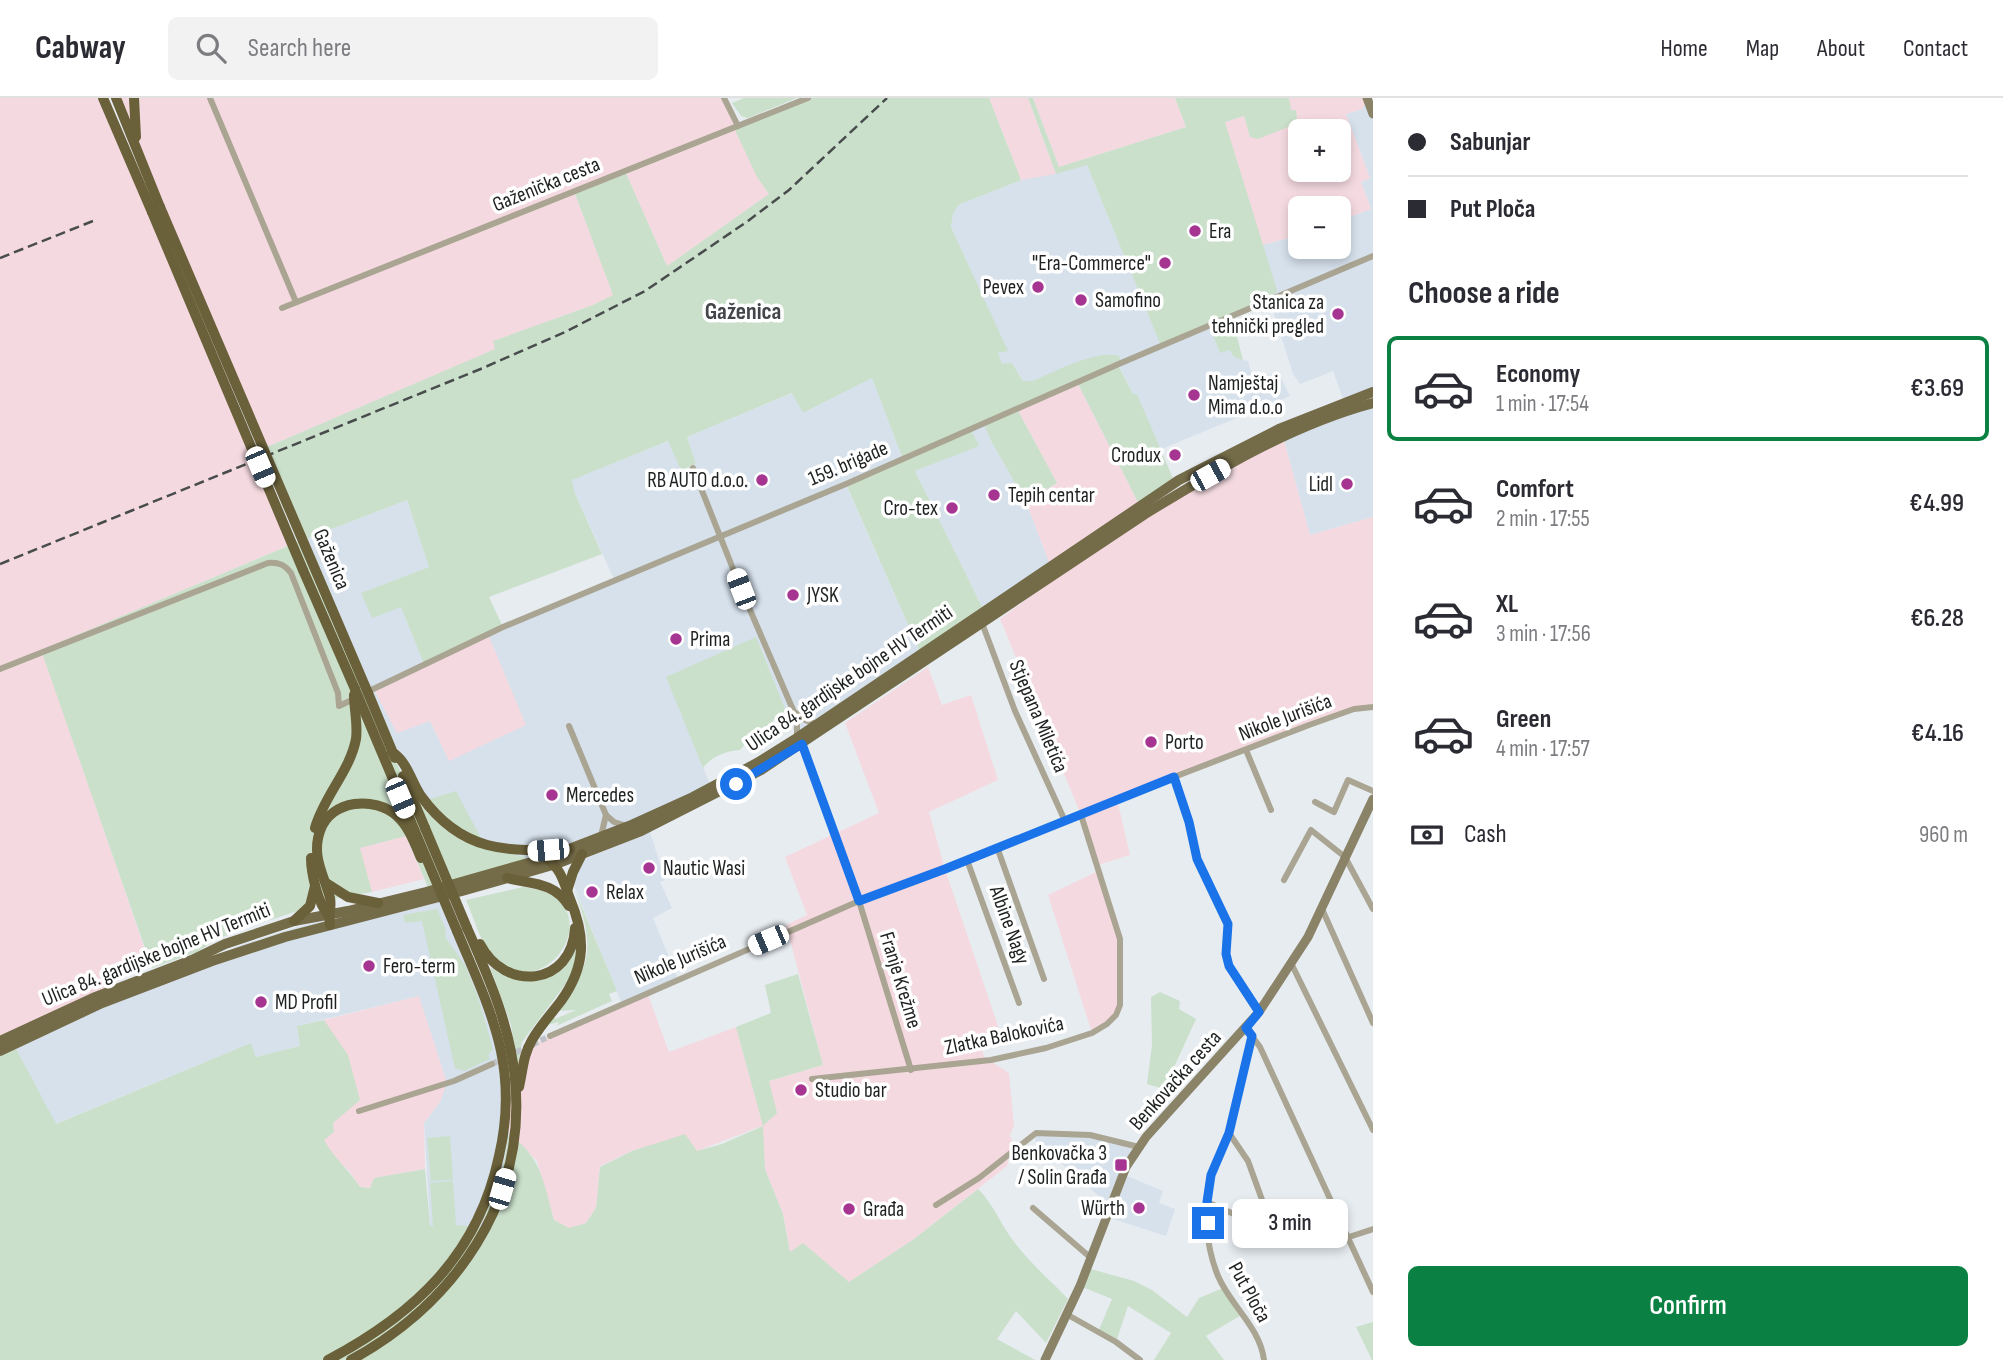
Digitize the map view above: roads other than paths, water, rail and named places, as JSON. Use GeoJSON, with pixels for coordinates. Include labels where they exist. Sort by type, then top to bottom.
{"type":"FeatureCollection","features":[{"type":"Feature","properties":{"kind":"highway"},"geometry":{"type":"LineString","coordinates":[[103,98],[156,209]]}},
{"type":"Feature","properties":{"kind":"highway"},"geometry":{"type":"LineString","coordinates":[[116,98],[137,150],[156,209]]}},
{"type":"Feature","properties":{"kind":"highway"},"geometry":{"type":"LineString","coordinates":[[134,98],[137,150]]}},
{"type":"Feature","properties":{"kind":"highway","name":"Gaženica"},"geometry":{"type":"LineString","coordinates":[[156,209],[430,868],[462,929]]}},
{"type":"Feature","properties":{"kind":"highway","name":"Gaženica"},"geometry":{"type":"LineString","coordinates":[[156,209],[392,752],[462,929]]}},
{"type":"Feature","properties":{"kind":"highway"},"geometry":{"type":"LineString","coordinates":[[329,920],[331,901],[311,863],[320,811],[353,749],[356,737],[355,689]]}},
{"type":"Feature","properties":{"kind":"highway"},"geometry":{"type":"LineString","coordinates":[[392,752],[401,758],[411,780],[431,809],[461,834],[484,845],[516,851],[570,849]]}},
{"type":"Feature","properties":{"kind":"highway"},"geometry":{"type":"LineString","coordinates":[[317,829],[337,810],[348,806],[360,803],[382,806],[401,820],[423,862],[430,868]]}},
{"type":"Feature","properties":{"kind":"highway"},"geometry":{"type":"LineString","coordinates":[[567,891],[582,854]]}},
{"type":"Feature","properties":{"kind":"highway"},"geometry":{"type":"LineString","coordinates":[[351,1360],[422,1311],[465,1264],[480,1240],[502,1189],[514,1134],[516,1096],[523,1061],[530,1043],[573,982],[579,965],[580,928],[567,891],[551,861]]}},
{"type":"Feature","properties":{"kind":"highway"},"geometry":{"type":"LineString","coordinates":[[462,929],[474,932],[492,962],[512,974],[537,977],[547,974],[562,961],[575,939],[575,926],[568,903],[554,889],[541,883],[507,878]]}},
{"type":"Feature","properties":{"kind":"highway"},"geometry":{"type":"LineString","coordinates":[[320,883],[348,898],[378,903]]}},
{"type":"Feature","properties":{"kind":"highway"},"geometry":{"type":"LineString","coordinates":[[294,921],[310,906],[320,883]]}},
{"type":"Feature","properties":{"kind":"highway"},"geometry":{"type":"LineString","coordinates":[[462,929],[498,1003],[509,1044],[516,1096]]}},
{"type":"Feature","properties":{"kind":"highway"},"geometry":{"type":"LineString","coordinates":[[328,1360],[384,1327],[411,1307],[438,1279],[456,1258],[474,1229],[493,1180],[502,1144],[505,1083],[501,1051],[462,929]]}},
{"type":"Feature","properties":{"kind":"main road"},"geometry":{"type":"LineString","coordinates":[[1367,98],[1373,114]]}},
{"type":"Feature","properties":{"kind":"main road","name":"Ulica 84. gardijske bojne HV Termiti"},"geometry":{"type":"LineString","coordinates":[[0,1041],[68,1009],[192,960],[225,944],[294,921],[329,920],[507,878],[693,797],[799,741],[815,724],[1179,480],[1279,429],[1373,393]]}},
{"type":"Feature","properties":{"kind":"main road","name":"Ulica 84. gardijske bojne HV Termiti"},"geometry":{"type":"LineString","coordinates":[[0,1051],[147,985],[378,903],[582,854],[641,831],[761,770],[799,741],[1193,484],[1305,427],[1373,403]]}},
{"type":"Feature","properties":{"kind":"main road","name":"Benkovačka cesta"},"geometry":{"type":"LineString","coordinates":[[1045,1360],[1068,1315],[1126,1167],[1139,1147],[1249,1032],[1308,937],[1373,799]]}},
{"type":"Feature","properties":{"kind":"street"},"geometry":{"type":"LineString","coordinates":[[210,98],[296,302]]}},
{"type":"Feature","properties":{"kind":"street"},"geometry":{"type":"LineString","coordinates":[[724,98],[738,126]]}},
{"type":"Feature","properties":{"kind":"street","name":"Gaženička cesta"},"geometry":{"type":"LineString","coordinates":[[282,308],[808,98]]}},
{"type":"Feature","properties":{"kind":"street","name":"159. brigade"},"geometry":{"type":"LineString","coordinates":[[0,669],[268,563],[277,562],[286,566],[291,573],[338,692],[340,706],[488,634],[846,484],[1373,256]]}},
{"type":"Feature","properties":{"kind":"street","name":"Franje Krežme"},"geometry":{"type":"LineString","coordinates":[[693,468],[794,712],[799,741],[859,901],[911,1070]]}},
{"type":"Feature","properties":{"kind":"street","name":"Stjepana Miletića"},"geometry":{"type":"LineString","coordinates":[[982,623],[1016,711],[1065,821]]}},
{"type":"Feature","properties":{"kind":"street","name":"Nikole Jurišića"},"geometry":{"type":"LineString","coordinates":[[550,1037],[859,901],[1354,709],[1373,707]]}},
{"type":"Feature","properties":{"kind":"street"},"geometry":{"type":"LineString","coordinates":[[794,712],[815,724]]}},
{"type":"Feature","properties":{"kind":"street"},"geometry":{"type":"LineString","coordinates":[[569,726],[606,815],[614,822],[629,826]]}},
{"type":"Feature","properties":{"kind":"street"},"geometry":{"type":"LineString","coordinates":[[1246,750],[1270,810]]}},
{"type":"Feature","properties":{"kind":"street"},"geometry":{"type":"LineString","coordinates":[[1174,777],[1189,822],[1197,859],[1228,924],[1226,954],[1229,966],[1259,1012]]}},
{"type":"Feature","properties":{"kind":"street"},"geometry":{"type":"LineString","coordinates":[[1315,802],[1334,812],[1348,780],[1373,791]]}},
{"type":"Feature","properties":{"kind":"street"},"geometry":{"type":"LineString","coordinates":[[601,836],[606,815]]}},
{"type":"Feature","properties":{"kind":"street","name":"Zlatka Balokovića"},"geometry":{"type":"LineString","coordinates":[[812,1079],[990,1060],[1046,1048],[1091,1033],[1107,1024],[1119,1005],[1119,930],[1081,815]]}},
{"type":"Feature","properties":{"kind":"street"},"geometry":{"type":"LineString","coordinates":[[1284,880],[1311,830],[1345,857],[1373,909]]}},
{"type":"Feature","properties":{"kind":"street"},"geometry":{"type":"LineString","coordinates":[[997,847],[1044,979]]}},
{"type":"Feature","properties":{"kind":"street","name":"Albine Nagy"},"geometry":{"type":"LineString","coordinates":[[967,860],[1019,1003]]}},
{"type":"Feature","properties":{"kind":"street"},"geometry":{"type":"LineString","coordinates":[[1364,891],[1373,887]]}},
{"type":"Feature","properties":{"kind":"street"},"geometry":{"type":"LineString","coordinates":[[1322,909],[1373,1023]]}},
{"type":"Feature","properties":{"kind":"street"},"geometry":{"type":"LineString","coordinates":[[1291,963],[1373,1130]]}},
{"type":"Feature","properties":{"kind":"street"},"geometry":{"type":"LineString","coordinates":[[1249,1032],[1259,1047],[1373,1293]]}},
{"type":"Feature","properties":{"kind":"street","name":"Put Ploča"},"geometry":{"type":"LineString","coordinates":[[1249,1032],[1229,1133],[1211,1175],[1207,1202],[1209,1243],[1217,1273],[1223,1288],[1243,1314],[1263,1350],[1264,1360]]}},
{"type":"Feature","properties":{"kind":"street"},"geometry":{"type":"LineString","coordinates":[[359,1111],[454,1081],[492,1064]]}},
{"type":"Feature","properties":{"kind":"street"},"geometry":{"type":"LineString","coordinates":[[936,1206],[979,1178],[1036,1133],[1090,1135],[1139,1147]]}},
{"type":"Feature","properties":{"kind":"street"},"geometry":{"type":"LineString","coordinates":[[1229,1133],[1248,1161],[1265,1208]]}},
{"type":"Feature","properties":{"kind":"street"},"geometry":{"type":"LineString","coordinates":[[1207,1202],[1254,1223]]}},
{"type":"Feature","properties":{"kind":"street"},"geometry":{"type":"LineString","coordinates":[[1034,1208],[1091,1258]]}},
{"type":"Feature","properties":{"kind":"street"},"geometry":{"type":"LineString","coordinates":[[1349,1237],[1373,1229]]}},
{"type":"Feature","properties":{"kind":"street"},"geometry":{"type":"LineString","coordinates":[[1068,1315],[1116,1342],[1140,1360]]}},
{"type":"Feature","properties":{"kind":"tunnel"},"geometry":{"type":"LineString","coordinates":[[492,1064],[550,1036]]}},
{"type":"Feature","properties":{"kind":"railway"},"geometry":{"type":"LineString","coordinates":[[0,564],[483,368],[565,332],[645,291],[789,190],[887,98]]}},
{"type":"Feature","properties":{"kind":"railway"},"geometry":{"type":"LineString","coordinates":[[0,258],[93,221]]}},
{"type":"Feature","properties":{"kind":"place","name":"Era"},"geometry":{"type":"Point","coordinates":[1195,231]}},
{"type":"Feature","properties":{"kind":"place","name":"\"Era-Commerce\""},"geometry":{"type":"Point","coordinates":[1165,263]}},
{"type":"Feature","properties":{"kind":"place","name":"Pevex"},"geometry":{"type":"Point","coordinates":[1038,287]}},
{"type":"Feature","properties":{"kind":"place","name":"Samofino"},"geometry":{"type":"Point","coordinates":[1081,300]}},
{"type":"Feature","properties":{"kind":"place","name":"Stanica za tehnički pregled"},"geometry":{"type":"Point","coordinates":[1338,314]}},
{"type":"Feature","properties":{"kind":"place","name":"Namještaj Mima d.o.o"},"geometry":{"type":"Point","coordinates":[1194,395]}},
{"type":"Feature","properties":{"kind":"place","name":"Crodux"},"geometry":{"type":"Point","coordinates":[1175,455]}},
{"type":"Feature","properties":{"kind":"place","name":"RB AUTO d.o.o."},"geometry":{"type":"Point","coordinates":[762,480]}},
{"type":"Feature","properties":{"kind":"place","name":"Lidl"},"geometry":{"type":"Point","coordinates":[1347,484]}},
{"type":"Feature","properties":{"kind":"place","name":"Tepih centar"},"geometry":{"type":"Point","coordinates":[994,495]}},
{"type":"Feature","properties":{"kind":"place","name":"Cro-tex"},"geometry":{"type":"Point","coordinates":[952,508]}},
{"type":"Feature","properties":{"kind":"place","name":"JYSK"},"geometry":{"type":"Point","coordinates":[793,595]}},
{"type":"Feature","properties":{"kind":"place","name":"Prima"},"geometry":{"type":"Point","coordinates":[676,639]}},
{"type":"Feature","properties":{"kind":"place","name":"Porto"},"geometry":{"type":"Point","coordinates":[1151,742]}},
{"type":"Feature","properties":{"kind":"place","name":"Mercedes"},"geometry":{"type":"Point","coordinates":[552,795]}},
{"type":"Feature","properties":{"kind":"place","name":"Nautic Wasi"},"geometry":{"type":"Point","coordinates":[649,868]}},
{"type":"Feature","properties":{"kind":"place","name":"Relax"},"geometry":{"type":"Point","coordinates":[592,892]}},
{"type":"Feature","properties":{"kind":"place","name":"Fero-term"},"geometry":{"type":"Point","coordinates":[369,966]}},
{"type":"Feature","properties":{"kind":"place","name":"MD Profil"},"geometry":{"type":"Point","coordinates":[261,1002]}},
{"type":"Feature","properties":{"kind":"place","name":"Studio bar"},"geometry":{"type":"Point","coordinates":[801,1090]}},
{"type":"Feature","properties":{"kind":"place","name":"Benkovačka 3 / Solin Građa"},"geometry":{"type":"Point","coordinates":[1121,1165]}},
{"type":"Feature","properties":{"kind":"place","name":"Würth"},"geometry":{"type":"Point","coordinates":[1139,1208]}},
{"type":"Feature","properties":{"kind":"place","name":"Građa"},"geometry":{"type":"Point","coordinates":[849,1209]}},
{"type":"Feature","properties":{"kind":"district","name":"Gaženica"},"geometry":{"type":"Point","coordinates":[743,311]}}]}
